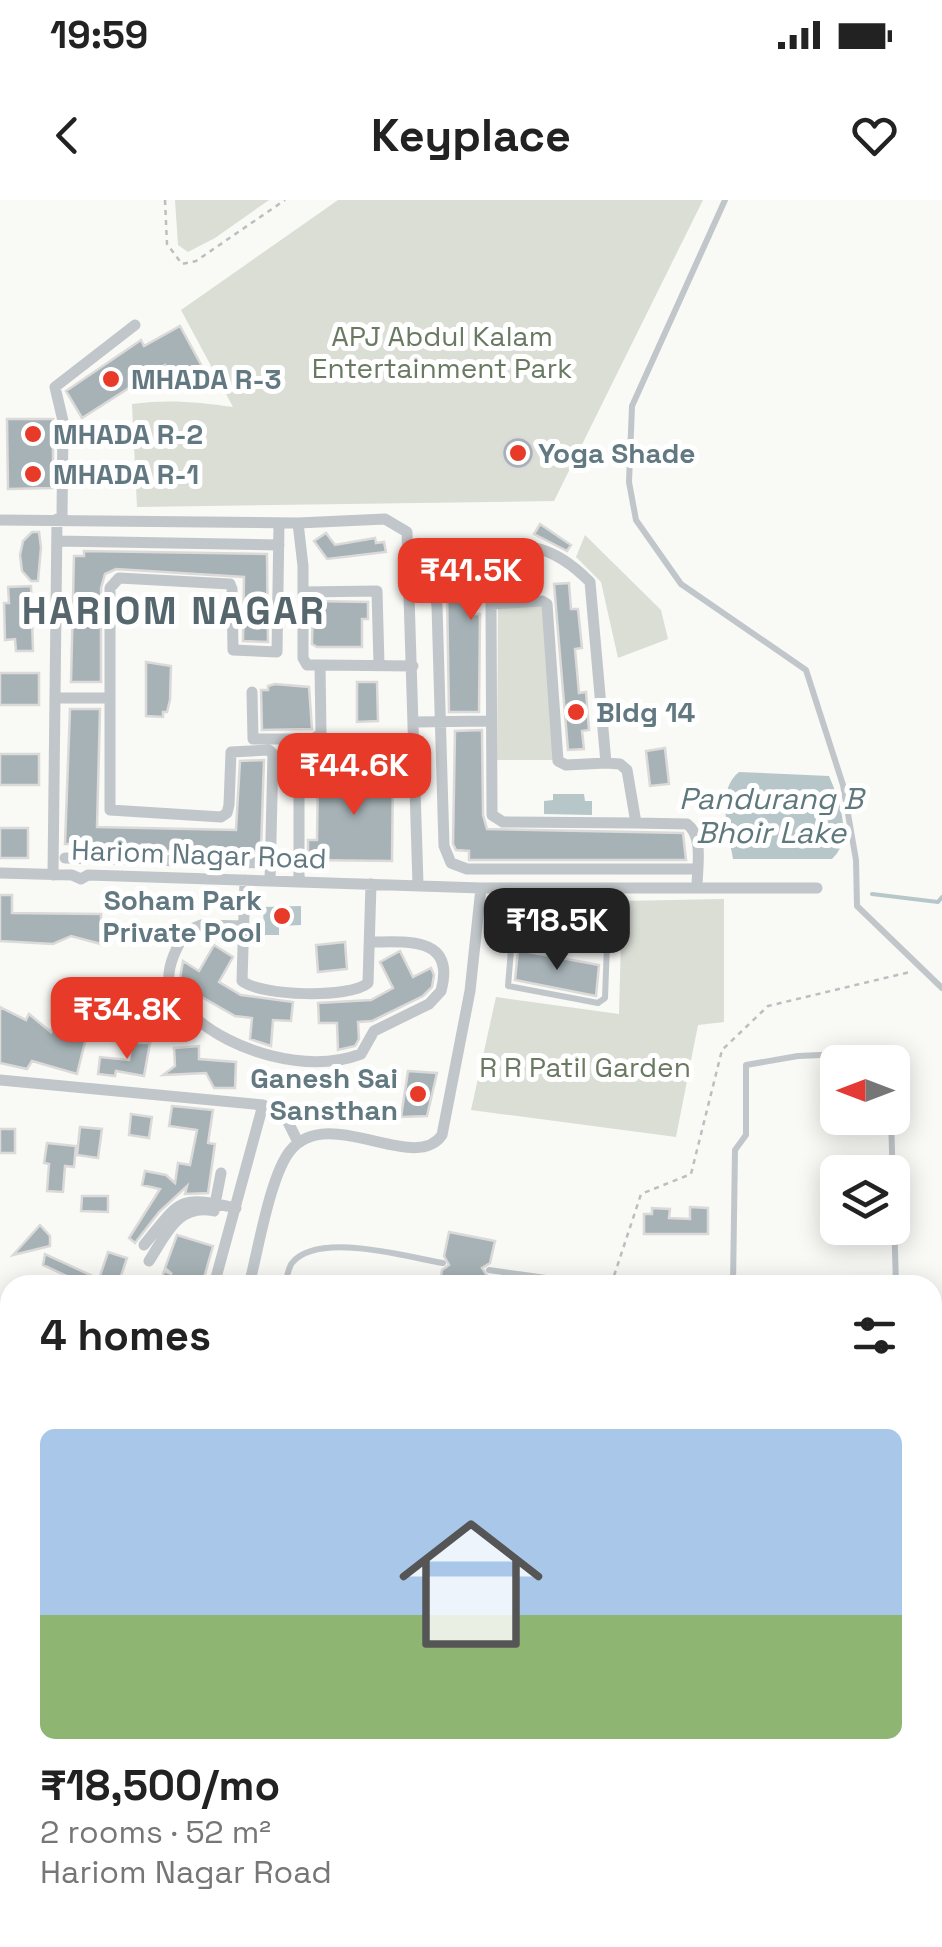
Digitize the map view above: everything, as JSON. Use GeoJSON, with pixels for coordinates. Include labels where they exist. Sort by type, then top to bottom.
{"type":"FeatureCollection","features":[{"type":"Feature","properties":{"kind":"street"},"geometry":{"type":"LineString","coordinates":[[53,875],[57,541],[63,421],[54,386],[135,325]]}},
{"type":"Feature","properties":{"kind":"street"},"geometry":{"type":"LineString","coordinates":[[0,520],[298,523],[385,519],[408,532],[418,885]]}},
{"type":"Feature","properties":{"kind":"street"},"geometry":{"type":"LineString","coordinates":[[108,520],[108,542]]}},
{"type":"Feature","properties":{"kind":"street"},"geometry":{"type":"LineString","coordinates":[[155,521],[155,543]]}},
{"type":"Feature","properties":{"kind":"street"},"geometry":{"type":"LineString","coordinates":[[202,522],[202,544]]}},
{"type":"Feature","properties":{"kind":"street"},"geometry":{"type":"LineString","coordinates":[[242,522],[242,544]]}},
{"type":"Feature","properties":{"kind":"street"},"geometry":{"type":"LineString","coordinates":[[270,881],[271,751],[231,752],[229,805],[221,817],[110,810],[110,588],[119,578],[230,584],[233,650],[275,653],[279,523]]}},
{"type":"Feature","properties":{"kind":"street"},"geometry":{"type":"LineString","coordinates":[[298,523],[303,658],[307,664],[412,666]]}},
{"type":"Feature","properties":{"kind":"street"},"geometry":{"type":"LineString","coordinates":[[57,541],[279,545]]}},
{"type":"Feature","properties":{"kind":"street"},"geometry":{"type":"LineString","coordinates":[[606,763],[590,582],[548,550],[528,545],[446,553],[435,564],[430,578],[437,606],[447,857],[457,867],[697,869]]}},
{"type":"Feature","properties":{"kind":"street"},"geometry":{"type":"LineString","coordinates":[[409,565],[435,564]]}},
{"type":"Feature","properties":{"kind":"street"},"geometry":{"type":"LineString","coordinates":[[303,592],[377,592],[380,665]]}},
{"type":"Feature","properties":{"kind":"street"},"geometry":{"type":"LineString","coordinates":[[636,823],[627,770],[620,764],[566,765],[558,761],[549,610],[542,600],[496,601],[489,608],[491,810],[495,819],[503,822],[687,824],[697,834],[697,887]]}},
{"type":"Feature","properties":{"kind":"street"},"geometry":{"type":"LineString","coordinates":[[252,692],[252,736],[256,740],[318,738],[320,664]]}},
{"type":"Feature","properties":{"kind":"street"},"geometry":{"type":"LineString","coordinates":[[55,698],[109,698]]}},
{"type":"Feature","properties":{"kind":"street"},"geometry":{"type":"LineString","coordinates":[[414,722],[490,721]]}},
{"type":"Feature","properties":{"kind":"street"},"geometry":{"type":"LineString","coordinates":[[298,882],[302,764],[415,761]]}},
{"type":"Feature","properties":{"kind":"street"},"geometry":{"type":"LineString","coordinates":[[65,858],[270,863]]}},
{"type":"Feature","properties":{"kind":"street"},"geometry":{"type":"LineString","coordinates":[[82,875],[88,858]]}},
{"type":"Feature","properties":{"kind":"street"},"geometry":{"type":"LineString","coordinates":[[154,860],[154,877]]}},
{"type":"Feature","properties":{"kind":"street"},"geometry":{"type":"LineString","coordinates":[[202,861],[202,878]]}},
{"type":"Feature","properties":{"kind":"street"},"geometry":{"type":"LineString","coordinates":[[236,862],[244,926],[241,978],[244,984],[259,990],[317,993],[362,988],[368,980],[372,884]]}},
{"type":"Feature","properties":{"kind":"street","name":"Hariom Nagar Road"},"geometry":{"type":"LineString","coordinates":[[0,873],[481,888],[817,888]]}},
{"type":"Feature","properties":{"kind":"street"},"geometry":{"type":"LineString","coordinates":[[252,1275],[280,1167],[298,1142],[322,1134],[422,1149],[436,1144],[444,1126],[470,991],[481,888]]}},
{"type":"Feature","properties":{"kind":"street"},"geometry":{"type":"LineString","coordinates":[[244,926],[202,925],[186,931],[170,968],[172,993],[202,1024],[248,1051],[328,1064],[361,1054],[374,1031],[429,1004],[441,991],[442,966],[433,948],[418,942],[370,942]]}},
{"type":"Feature","properties":{"kind":"street"},"geometry":{"type":"LineString","coordinates":[[0,1080],[262,1105],[287,1120],[298,1142]]}},
{"type":"Feature","properties":{"kind":"street"},"geometry":{"type":"LineString","coordinates":[[217,1275],[262,1105]]}},
{"type":"Feature","properties":{"kind":"street"},"geometry":{"type":"LineString","coordinates":[[215,1204],[221,1172]]}},
{"type":"Feature","properties":{"kind":"street"},"geometry":{"type":"LineString","coordinates":[[144,1245],[178,1205],[196,1200],[235,1212]]}},
{"type":"Feature","properties":{"kind":"street"},"geometry":{"type":"LineString","coordinates":[[149,1260],[174,1222],[191,1210],[235,1212]]}},
{"type":"Feature","properties":{"kind":"lane"},"geometry":{"type":"LineString","coordinates":[[725,200],[632,406],[629,482],[636,520],[681,584],[806,670],[844,785],[856,860],[857,906],[942,988]]}},
{"type":"Feature","properties":{"kind":"lane"},"geometry":{"type":"LineString","coordinates":[[516,888],[510,988],[598,1003],[606,998],[609,888]]}},
{"type":"Feature","properties":{"kind":"lane"},"geometry":{"type":"LineString","coordinates":[[514,910],[608,912]]}},
{"type":"Feature","properties":{"kind":"lane"},"geometry":{"type":"LineString","coordinates":[[732,1275],[735,1150],[746,1135],[746,1065],[820,1055]]}},
{"type":"Feature","properties":{"kind":"lane"},"geometry":{"type":"LineString","coordinates":[[892,1135],[896,1275]]}},
{"type":"Feature","properties":{"kind":"lane"},"geometry":{"type":"LineString","coordinates":[[288,1275],[291,1264],[309,1250],[334,1246],[443,1263]]}},
{"type":"Feature","properties":{"kind":"lane"},"geometry":{"type":"LineString","coordinates":[[489,1270],[525,1275]]}},
{"type":"Feature","properties":{"kind":"path"},"geometry":{"type":"LineString","coordinates":[[165,200],[167,244],[182,264],[196,261],[285,200]]}},
{"type":"Feature","properties":{"kind":"green space"},"geometry":{"type":"Polygon","coordinates":[[[175,200],[269,200],[188,252],[178,245],[175,200]]]}},
{"type":"Feature","properties":{"kind":"green space","name":"APJ Abdul Kalam Entertainment Park"},"geometry":{"type":"Polygon","coordinates":[[[338,200],[703,200],[554,501],[137,507],[132,404],[183,402],[233,407],[181,310],[338,200]]]}},
{"type":"Feature","properties":{"kind":"green space"},"geometry":{"type":"Polygon","coordinates":[[[585,535],[661,610],[668,639],[618,658],[601,582],[576,557],[585,535]]]}},
{"type":"Feature","properties":{"kind":"green space"},"geometry":{"type":"Polygon","coordinates":[[[498,603],[545,604],[559,760],[497,760],[498,603]]]}},
{"type":"Feature","properties":{"kind":"green space","name":"R R Patil Garden"},"geometry":{"type":"Polygon","coordinates":[[[724,899],[724,1022],[698,1025],[676,1137],[471,1110],[496,997],[619,1014],[622,901],[724,899]]]}},
{"type":"Feature","properties":{"kind":"water","name":"Pandurang B Bhoir Lake"},"geometry":{"type":"Polygon","coordinates":[[[739,772],[829,776],[840,807],[843,830],[839,851],[832,859],[733,859],[726,801],[727,790],[739,772]]]}},
{"type":"Feature","properties":{"kind":"water"},"geometry":{"type":"Polygon","coordinates":[[[553,794],[584,794],[585,801],[592,801],[592,815],[544,814],[544,801],[553,800],[553,794]]]}},
{"type":"Feature","properties":{"kind":"water","name":"Soham Park Private Pool"},"geometry":{"type":"Polygon","coordinates":[[[301,906],[301,925],[279,926],[279,935],[264,935],[263,907],[301,906]]]}},
{"type":"Feature","properties":{"kind":"building","name":"MHADA R-3"},"geometry":{"type":"Polygon","coordinates":[[[180,326],[205,372],[177,387],[165,365],[82,418],[66,391],[141,340],[144,346],[180,326]]]}},
{"type":"Feature","properties":{"kind":"building"},"geometry":{"type":"Polygon","coordinates":[[[7,419],[53,419],[53,488],[8,489],[7,419]]]}},
{"type":"Feature","properties":{"kind":"building","name":"Yoga Shade"},"geometry":{"type":"Polygon","coordinates":[[[518,437],[529,442],[534,453],[529,464],[518,469],[507,464],[502,453],[507,442],[518,437]]]}},
{"type":"Feature","properties":{"kind":"building"},"geometry":{"type":"Polygon","coordinates":[[[540,524],[571,545],[567,551],[534,534],[540,524]]]}},
{"type":"Feature","properties":{"kind":"building"},"geometry":{"type":"Polygon","coordinates":[[[32,532],[39,532],[41,547],[38,581],[31,581],[22,571],[20,555],[23,541],[32,532]]]}},
{"type":"Feature","properties":{"kind":"building"},"geometry":{"type":"Polygon","coordinates":[[[326,533],[335,545],[375,538],[376,543],[384,542],[386,552],[327,559],[314,541],[326,533]]]}},
{"type":"Feature","properties":{"kind":"building"},"geometry":{"type":"Polygon","coordinates":[[[84,551],[267,554],[268,642],[243,641],[244,577],[116,569],[105,574],[101,588],[101,682],[71,682],[74,556],[84,556],[84,551]]]}},
{"type":"Feature","properties":{"kind":"building"},"geometry":{"type":"Polygon","coordinates":[[[514,555],[525,563],[524,584],[472,584],[471,614],[480,614],[479,712],[449,712],[447,592],[443,570],[458,559],[485,562],[495,556],[514,555]]]}},
{"type":"Feature","properties":{"kind":"building"},"geometry":{"type":"Polygon","coordinates":[[[569,583],[571,609],[578,609],[582,648],[575,649],[579,693],[586,692],[589,730],[582,731],[584,749],[568,750],[554,584],[569,583]]]}},
{"type":"Feature","properties":{"kind":"building"},"geometry":{"type":"Polygon","coordinates":[[[31,586],[33,651],[16,651],[15,639],[5,640],[4,603],[9,603],[8,587],[31,586]]]}},
{"type":"Feature","properties":{"kind":"building"},"geometry":{"type":"Polygon","coordinates":[[[313,601],[368,602],[368,619],[362,619],[362,647],[312,644],[313,601]]]}},
{"type":"Feature","properties":{"kind":"building"},"geometry":{"type":"Polygon","coordinates":[[[146,662],[171,666],[170,700],[163,717],[146,716],[146,662]]]}},
{"type":"Feature","properties":{"kind":"building"},"geometry":{"type":"Polygon","coordinates":[[[0,673],[39,673],[39,705],[0,705],[0,673]]]}},
{"type":"Feature","properties":{"kind":"building"},"geometry":{"type":"Polygon","coordinates":[[[357,682],[377,682],[378,721],[357,722],[357,682]]]}},
{"type":"Feature","properties":{"kind":"building"},"geometry":{"type":"Polygon","coordinates":[[[275,684],[309,687],[312,729],[262,730],[261,690],[275,684]]]}},
{"type":"Feature","properties":{"kind":"building"},"geometry":{"type":"Polygon","coordinates":[[[70,709],[100,709],[97,827],[236,830],[240,761],[264,760],[261,849],[257,848],[257,853],[74,849],[74,844],[65,844],[70,709]]]}},
{"type":"Feature","properties":{"kind":"building"},"geometry":{"type":"Polygon","coordinates":[[[482,730],[483,815],[487,829],[683,833],[686,860],[469,860],[469,851],[456,850],[453,844],[455,731],[482,730]]]}},
{"type":"Feature","properties":{"kind":"building"},"geometry":{"type":"Polygon","coordinates":[[[665,748],[669,784],[650,786],[646,751],[665,748]]]}},
{"type":"Feature","properties":{"kind":"building"},"geometry":{"type":"Polygon","coordinates":[[[0,754],[39,754],[39,785],[0,785],[0,754]]]}},
{"type":"Feature","properties":{"kind":"building"},"geometry":{"type":"Polygon","coordinates":[[[318,773],[393,773],[392,861],[308,860],[308,840],[317,840],[318,773]]]}},
{"type":"Feature","properties":{"kind":"building"},"geometry":{"type":"Polygon","coordinates":[[[0,828],[28,828],[28,858],[0,858],[0,828]]]}},
{"type":"Feature","properties":{"kind":"building"},"geometry":{"type":"Polygon","coordinates":[[[0,895],[12,895],[12,913],[101,914],[101,944],[71,936],[53,944],[0,941],[0,895]]]}},
{"type":"Feature","properties":{"kind":"building"},"geometry":{"type":"Polygon","coordinates":[[[522,917],[601,919],[600,939],[519,938],[522,917]]]}},
{"type":"Feature","properties":{"kind":"building"},"geometry":{"type":"Polygon","coordinates":[[[345,942],[347,969],[318,972],[316,945],[345,942]]]}},
{"type":"Feature","properties":{"kind":"building"},"geometry":{"type":"Polygon","coordinates":[[[214,945],[233,957],[219,982],[241,995],[293,1002],[291,1021],[273,1020],[271,1046],[250,1039],[252,1018],[235,1016],[179,984],[183,961],[199,971],[214,945]]]}},
{"type":"Feature","properties":{"kind":"building"},"geometry":{"type":"Polygon","coordinates":[[[518,950],[599,965],[596,996],[515,980],[518,950]]]}},
{"type":"Feature","properties":{"kind":"building"},"geometry":{"type":"Polygon","coordinates":[[[400,951],[413,977],[431,968],[432,987],[423,996],[372,1021],[358,1022],[359,1039],[355,1046],[338,1050],[337,1023],[319,1023],[318,1003],[371,1000],[393,988],[380,962],[400,951]]]}},
{"type":"Feature","properties":{"kind":"building"},"geometry":{"type":"Polygon","coordinates":[[[0,1007],[26,1020],[29,1014],[51,1032],[56,1015],[62,1016],[63,1010],[88,1017],[77,1074],[32,1061],[27,1069],[0,1063],[0,1007]]]}},
{"type":"Feature","properties":{"kind":"building"},"geometry":{"type":"Polygon","coordinates":[[[132,1043],[150,1043],[144,1076],[116,1071],[115,1076],[98,1074],[100,1057],[129,1060],[132,1043]]]}},
{"type":"Feature","properties":{"kind":"building"},"geometry":{"type":"Polygon","coordinates":[[[199,1046],[199,1059],[236,1062],[235,1088],[214,1088],[206,1073],[163,1075],[175,1066],[174,1048],[199,1046]]]}},
{"type":"Feature","properties":{"kind":"building","name":"Ganesh Sai Sansthan"},"geometry":{"type":"Polygon","coordinates":[[[408,1071],[437,1073],[427,1116],[401,1117],[408,1071]]]}},
{"type":"Feature","properties":{"kind":"building"},"geometry":{"type":"Polygon","coordinates":[[[172,1106],[213,1110],[208,1143],[215,1144],[208,1193],[185,1194],[187,1186],[159,1212],[135,1243],[129,1238],[160,1189],[142,1185],[145,1171],[166,1175],[175,1183],[178,1163],[190,1165],[197,1130],[169,1126],[172,1106]]]}},
{"type":"Feature","properties":{"kind":"building"},"geometry":{"type":"Polygon","coordinates":[[[131,1114],[152,1117],[149,1138],[129,1135],[131,1114]]]}},
{"type":"Feature","properties":{"kind":"building"},"geometry":{"type":"Polygon","coordinates":[[[80,1127],[102,1129],[98,1158],[77,1155],[80,1127]]]}},
{"type":"Feature","properties":{"kind":"building"},"geometry":{"type":"Polygon","coordinates":[[[0,1129],[15,1129],[15,1153],[0,1153],[0,1129]]]}},
{"type":"Feature","properties":{"kind":"building"},"geometry":{"type":"Polygon","coordinates":[[[47,1143],[76,1146],[74,1167],[65,1166],[63,1192],[47,1191],[47,1143]]]}},
{"type":"Feature","properties":{"kind":"building"},"geometry":{"type":"Polygon","coordinates":[[[82,1196],[108,1196],[108,1212],[81,1211],[82,1196]]]}},
{"type":"Feature","properties":{"kind":"building"},"geometry":{"type":"Polygon","coordinates":[[[690,1207],[708,1208],[708,1234],[644,1234],[644,1214],[652,1214],[652,1208],[670,1209],[669,1218],[690,1219],[690,1207]]]}},
{"type":"Feature","properties":{"kind":"building"},"geometry":{"type":"Polygon","coordinates":[[[40,1225],[50,1236],[50,1246],[13,1255],[40,1225]]]}},
{"type":"Feature","properties":{"kind":"building"},"geometry":{"type":"Polygon","coordinates":[[[449,1232],[495,1241],[490,1263],[482,1268],[487,1275],[441,1275],[449,1265],[444,1256],[449,1232]]]}},
{"type":"Feature","properties":{"kind":"building"},"geometry":{"type":"Polygon","coordinates":[[[177,1235],[213,1246],[205,1275],[163,1275],[164,1271],[172,1274],[165,1268],[177,1235]]]}},
{"type":"Feature","properties":{"kind":"building"},"geometry":{"type":"Polygon","coordinates":[[[108,1252],[127,1258],[121,1275],[100,1275],[108,1252]]]}},
{"type":"Feature","properties":{"kind":"building"},"geometry":{"type":"Polygon","coordinates":[[[45,1254],[90,1275],[64,1275],[43,1265],[45,1254]]]}},
{"type":"Feature","properties":{"kind":"waterway"},"geometry":{"type":"LineString","coordinates":[[872,894],[938,902],[942,897]]}},
{"type":"Feature","properties":{"kind":"place","name":"MHADA R-3"},"geometry":{"type":"Point","coordinates":[111,379]}},
{"type":"Feature","properties":{"kind":"place","name":"MHADA R-2"},"geometry":{"type":"Point","coordinates":[33,434]}},
{"type":"Feature","properties":{"kind":"place","name":"Yoga Shade"},"geometry":{"type":"Point","coordinates":[518,453]}},
{"type":"Feature","properties":{"kind":"place","name":"MHADA R-1"},"geometry":{"type":"Point","coordinates":[33,474]}},
{"type":"Feature","properties":{"kind":"place","name":"Bldg 14"},"geometry":{"type":"Point","coordinates":[576,712]}},
{"type":"Feature","properties":{"kind":"place","name":"Soham Park Private Pool"},"geometry":{"type":"Point","coordinates":[282,916]}},
{"type":"Feature","properties":{"kind":"place","name":"Ganesh Sai Sansthan"},"geometry":{"type":"Point","coordinates":[418,1094]}},
{"type":"Feature","properties":{"kind":"district","name":"HARIOM NAGAR"},"geometry":{"type":"Point","coordinates":[174,611]}}]}
